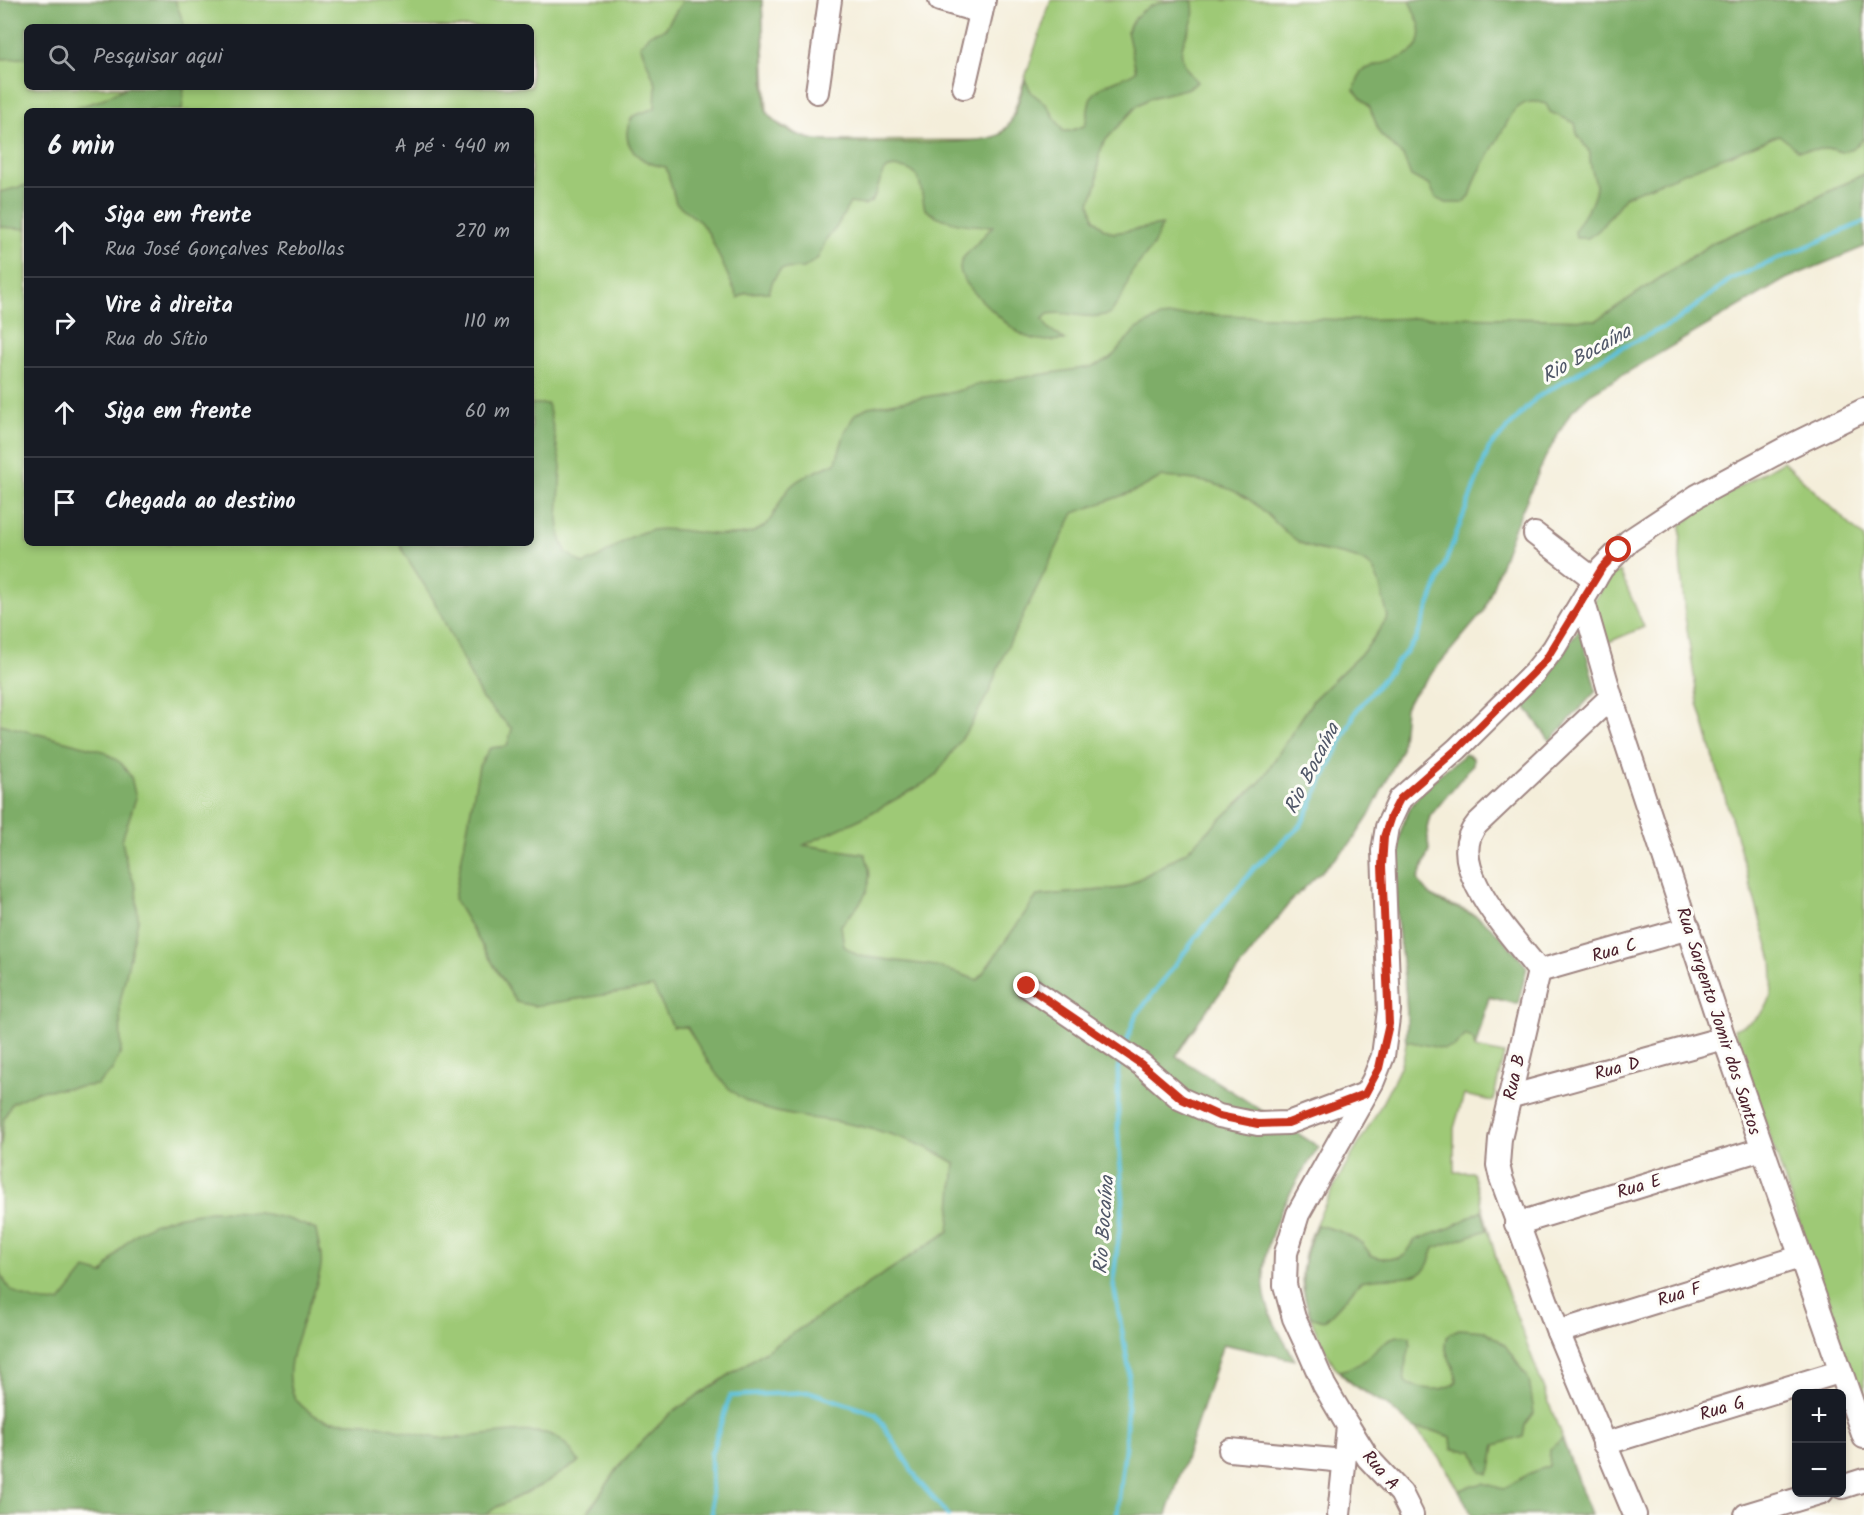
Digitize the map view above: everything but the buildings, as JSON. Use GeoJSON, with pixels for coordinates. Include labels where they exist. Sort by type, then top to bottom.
{"type":"FeatureCollection","features":[{"type":"Feature","properties":{"kind":"street"},"geometry":{"type":"LineString","coordinates":[[817,92],[830,0]]}},
{"type":"Feature","properties":{"kind":"street"},"geometry":{"type":"LineString","coordinates":[[940,0],[982,6],[964,87]]}},
{"type":"Feature","properties":{"kind":"street","name":"Rua A"},"geometry":{"type":"LineString","coordinates":[[1412,1515],[1401,1493],[1368,1458],[1324,1384],[1294,1317],[1284,1270],[1291,1234],[1298,1214],[1379,1068],[1389,1024],[1382,866],[1384,837],[1391,816],[1400,799],[1457,749],[1534,673],[1584,603],[1595,580],[1619,550],[1676,509],[1788,447],[1864,410]]}},
{"type":"Feature","properties":{"kind":"street"},"geometry":{"type":"LineString","coordinates":[[1535,534],[1595,580]]}},
{"type":"Feature","properties":{"kind":"street","name":"Rua Sargento Jomir dos Santos"},"geometry":{"type":"LineString","coordinates":[[1584,603],[1611,697],[1724,1038],[1839,1372],[1864,1437]]}},
{"type":"Feature","properties":{"kind":"street"},"geometry":{"type":"LineString","coordinates":[[1539,971],[1474,882],[1467,866],[1467,843],[1477,824],[1611,697]]}},
{"type":"Feature","properties":{"kind":"street","name":"Rua C"},"geometry":{"type":"LineString","coordinates":[[1539,971],[1689,928]]}},
{"type":"Feature","properties":{"kind":"street","name":"Rua B"},"geometry":{"type":"LineString","coordinates":[[1539,971],[1500,1139],[1498,1165],[1516,1224],[1558,1332],[1635,1515]]}},
{"type":"Feature","properties":{"kind":"street"},"geometry":{"type":"LineString","coordinates":[[1027,986],[1141,1064],[1191,1105],[1219,1116],[1249,1122],[1288,1123],[1365,1094]]}},
{"type":"Feature","properties":{"kind":"street","name":"Rua D"},"geometry":{"type":"LineString","coordinates":[[1509,1098],[1724,1038]]}},
{"type":"Feature","properties":{"kind":"street","name":"Rua E"},"geometry":{"type":"LineString","coordinates":[[1516,1224],[1762,1149]]}},
{"type":"Feature","properties":{"kind":"street","name":"Rua F"},"geometry":{"type":"LineString","coordinates":[[1558,1332],[1800,1257]]}},
{"type":"Feature","properties":{"kind":"street","name":"Rua G"},"geometry":{"type":"LineString","coordinates":[[1604,1444],[1839,1372]]}},
{"type":"Feature","properties":{"kind":"street"},"geometry":{"type":"LineString","coordinates":[[1339,1515],[1348,1426]]}},
{"type":"Feature","properties":{"kind":"street"},"geometry":{"type":"LineString","coordinates":[[1230,1450],[1344,1461]]}},
{"type":"Feature","properties":{"kind":"street"},"geometry":{"type":"LineString","coordinates":[[1342,1490],[1349,1482],[1363,1475],[1375,1475],[1388,1479]]}},
{"type":"Feature","properties":{"kind":"street"},"geometry":{"type":"LineString","coordinates":[[1846,1486],[1864,1480]]}},
{"type":"Feature","properties":{"kind":"street"},"geometry":{"type":"LineString","coordinates":[[1746,1515],[1805,1497]]}},
{"type":"Feature","properties":{"kind":"green space"},"geometry":{"type":"Polygon","coordinates":[[[0,0],[762,0],[767,114],[779,124],[801,136],[818,141],[983,140],[999,135],[1010,123],[1051,0],[1864,0],[1864,174],[1796,208],[1714,242],[1597,320],[1366,649],[1314,699],[1261,781],[1186,852],[1124,888],[1037,896],[960,1093],[950,1231],[671,1413],[623,1461],[586,1515],[0,1515],[0,0]]]}},
{"type":"Feature","properties":{"kind":"green space"},"geometry":{"type":"Polygon","coordinates":[[[0,0],[175,0],[184,24],[24,24],[24,58],[1,59],[0,0]]]}},
{"type":"Feature","properties":{"kind":"green space"},"geometry":{"type":"Polygon","coordinates":[[[683,0],[762,0],[765,106],[771,118],[783,128],[811,139],[825,141],[909,143],[968,141],[1001,134],[1010,123],[1025,80],[1032,93],[1047,105],[1063,131],[1084,126],[1091,98],[1095,93],[1100,88],[1136,71],[1127,31],[1139,14],[1146,8],[1162,2],[1192,0],[1194,12],[1184,40],[1182,57],[1197,82],[1189,88],[1150,98],[1138,105],[1104,142],[1099,155],[1097,183],[1090,203],[1094,219],[1103,228],[1114,233],[1162,225],[1153,246],[1131,273],[1124,293],[1111,313],[1095,316],[1048,314],[1043,319],[1048,328],[1065,340],[1032,339],[1020,333],[991,310],[966,283],[961,273],[960,264],[963,258],[993,226],[957,223],[932,214],[925,209],[917,177],[908,170],[891,167],[884,173],[872,201],[864,205],[850,203],[836,228],[827,238],[818,258],[804,268],[781,269],[773,280],[769,292],[746,293],[738,298],[709,234],[700,222],[676,203],[666,167],[647,162],[639,157],[629,143],[627,135],[633,116],[655,108],[656,85],[640,45],[650,34],[665,29],[683,0]]]}},
{"type":"Feature","properties":{"kind":"green space"},"geometry":{"type":"Polygon","coordinates":[[[1411,0],[1864,0],[1864,138],[1853,149],[1842,152],[1832,149],[1798,150],[1779,135],[1626,196],[1599,230],[1588,238],[1576,238],[1575,231],[1595,194],[1596,187],[1590,164],[1590,153],[1577,134],[1575,123],[1550,112],[1546,104],[1532,102],[1520,106],[1513,112],[1477,176],[1470,196],[1462,203],[1446,203],[1436,198],[1430,186],[1411,176],[1403,156],[1380,134],[1370,108],[1354,90],[1361,71],[1400,58],[1416,47],[1420,38],[1420,27],[1411,0]]]}},
{"type":"Feature","properties":{"kind":"green space"},"geometry":{"type":"Polygon","coordinates":[[[121,90],[184,90],[182,108],[75,108],[98,101],[121,90]]]}},
{"type":"Feature","properties":{"kind":"green space"},"geometry":{"type":"Polygon","coordinates":[[[1864,174],[1864,247],[1786,279],[1590,394],[1571,412],[1545,458],[1513,531],[1484,611],[1409,700],[1405,708],[1401,751],[1369,816],[1352,842],[1291,901],[1200,1019],[1176,1056],[1319,1147],[1298,1178],[1280,1213],[1267,1250],[1264,1269],[1264,1288],[1268,1307],[1295,1360],[1223,1344],[1167,1515],[586,1515],[623,1461],[671,1413],[949,1231],[955,1163],[915,1143],[888,1133],[776,1112],[750,1103],[738,1096],[722,1081],[687,1027],[673,1027],[653,987],[534,1006],[516,1002],[454,899],[479,766],[490,748],[507,746],[512,729],[482,699],[433,599],[401,546],[534,546],[534,404],[548,404],[561,466],[558,519],[560,537],[566,552],[583,564],[601,556],[633,536],[652,530],[736,535],[760,529],[769,522],[791,486],[802,478],[836,462],[845,432],[855,414],[868,407],[954,392],[980,384],[1091,367],[1110,359],[1135,330],[1160,317],[1197,314],[1346,320],[1453,317],[1597,320],[1714,242],[1796,208],[1864,174]],[[1161,477],[1140,489],[1074,513],[1004,654],[989,692],[969,728],[934,778],[862,818],[804,845],[865,854],[869,866],[869,885],[861,901],[841,925],[844,946],[859,956],[936,966],[978,980],[1037,896],[1124,888],[1186,852],[1261,781],[1314,699],[1366,649],[1388,617],[1379,582],[1370,566],[1354,557],[1309,547],[1301,543],[1284,531],[1259,507],[1237,492],[1200,481],[1161,477]]]}},
{"type":"Feature","properties":{"kind":"green space"},"geometry":{"type":"Polygon","coordinates":[[[24,186],[24,229],[0,227],[0,192],[24,186]]]}},
{"type":"Feature","properties":{"kind":"green space"},"geometry":{"type":"Polygon","coordinates":[[[1783,461],[1864,538],[1864,1416],[1734,1029],[1756,1018],[1768,1004],[1773,984],[1772,960],[1698,703],[1685,616],[1680,558],[1681,525],[1704,507],[1783,461]]]}},
{"type":"Feature","properties":{"kind":"green space"},"geometry":{"type":"Polygon","coordinates":[[[1620,571],[1644,627],[1604,644],[1592,605],[1608,577],[1620,571]]]}},
{"type":"Feature","properties":{"kind":"green space"},"geometry":{"type":"Polygon","coordinates":[[[1580,628],[1596,691],[1550,741],[1522,702],[1580,628]]]}},
{"type":"Feature","properties":{"kind":"green space"},"geometry":{"type":"Polygon","coordinates":[[[0,724],[103,751],[121,763],[131,777],[136,798],[122,840],[127,865],[136,887],[138,920],[120,1002],[121,1052],[112,1070],[97,1085],[38,1091],[12,1103],[4,1118],[0,1152],[0,724]]]}},
{"type":"Feature","properties":{"kind":"green space"},"geometry":{"type":"Polygon","coordinates":[[[1465,754],[1473,758],[1473,764],[1430,816],[1427,828],[1429,851],[1418,879],[1423,888],[1437,900],[1473,915],[1489,925],[1527,967],[1518,1004],[1489,997],[1475,1048],[1473,1039],[1466,1035],[1454,1047],[1444,1049],[1406,1041],[1407,1011],[1395,877],[1398,845],[1407,816],[1427,785],[1465,754]]]}},
{"type":"Feature","properties":{"kind":"green space"},"geometry":{"type":"Polygon","coordinates":[[[1468,755],[1473,758],[1473,764],[1430,816],[1427,828],[1429,851],[1418,879],[1431,895],[1477,916],[1489,928],[1518,1004],[1489,997],[1475,1048],[1504,1054],[1493,1101],[1464,1095],[1454,1128],[1454,1172],[1473,1172],[1499,1269],[1591,1515],[1473,1515],[1442,1462],[1413,1426],[1340,1373],[1313,1324],[1303,1292],[1304,1261],[1320,1215],[1393,1082],[1405,1050],[1407,1013],[1395,895],[1395,866],[1399,838],[1409,810],[1468,755]]]}},
{"type":"Feature","properties":{"kind":"green space"},"geometry":{"type":"Polygon","coordinates":[[[1482,1210],[1487,1230],[1434,1248],[1427,1267],[1420,1273],[1413,1276],[1362,1281],[1323,1321],[1311,1317],[1303,1282],[1305,1259],[1317,1225],[1339,1231],[1362,1243],[1371,1255],[1379,1258],[1399,1258],[1405,1255],[1415,1240],[1452,1227],[1482,1210]]]}},
{"type":"Feature","properties":{"kind":"green space"},"geometry":{"type":"Polygon","coordinates":[[[211,1211],[240,1211],[276,1216],[316,1230],[321,1266],[318,1281],[297,1337],[290,1375],[292,1392],[309,1412],[325,1420],[369,1423],[440,1438],[506,1432],[545,1433],[565,1444],[579,1462],[486,1515],[0,1515],[0,1271],[9,1288],[21,1295],[41,1301],[60,1302],[86,1269],[103,1274],[125,1244],[147,1227],[174,1217],[211,1211]]]}},
{"type":"Feature","properties":{"kind":"green space"},"geometry":{"type":"Polygon","coordinates":[[[1459,1329],[1485,1331],[1505,1345],[1529,1380],[1534,1413],[1525,1425],[1523,1437],[1495,1445],[1488,1474],[1481,1471],[1473,1451],[1452,1449],[1451,1437],[1431,1430],[1415,1429],[1387,1405],[1354,1385],[1339,1371],[1359,1364],[1396,1336],[1410,1337],[1410,1349],[1404,1372],[1406,1383],[1425,1388],[1446,1388],[1457,1381],[1456,1373],[1446,1352],[1446,1339],[1459,1329]]]}},
{"type":"Feature","properties":{"kind":"green space"},"geometry":{"type":"Polygon","coordinates":[[[1562,1439],[1591,1515],[1472,1515],[1459,1490],[1483,1483],[1503,1489],[1528,1474],[1549,1466],[1550,1449],[1562,1439]]]}},
{"type":"Feature","properties":{"kind":"waterway","name":"Rio Bocaína"},"geometry":{"type":"LineString","coordinates":[[1126,1045],[1135,1017],[1197,936],[1255,867],[1301,825],[1356,711],[1416,640],[1489,448],[1536,398],[1609,354],[1675,322],[1731,279],[1864,222]]}},
{"type":"Feature","properties":{"kind":"waterway","name":"Rio Bocaína"},"geometry":{"type":"LineString","coordinates":[[1117,1515],[1125,1448],[1129,1369],[1113,1282],[1123,1201],[1118,1131],[1118,1068],[1121,1059]]}},
{"type":"Feature","properties":{"kind":"waterway","name":"Rio Bocaína"},"geometry":{"type":"LineString","coordinates":[[712,1515],[711,1454],[730,1396],[810,1392],[876,1414],[920,1483],[948,1515]]}},
{"type":"Feature","properties":{"kind":"route"},"geometry":{"type":"LineString","coordinates":[[1027,986],[1141,1064],[1182,1099],[1219,1116],[1258,1124],[1288,1123],[1336,1107],[1365,1094],[1379,1068],[1389,1024],[1382,866],[1384,837],[1395,806],[1457,749],[1545,661],[1584,603],[1602,568],[1619,550]]}}]}
